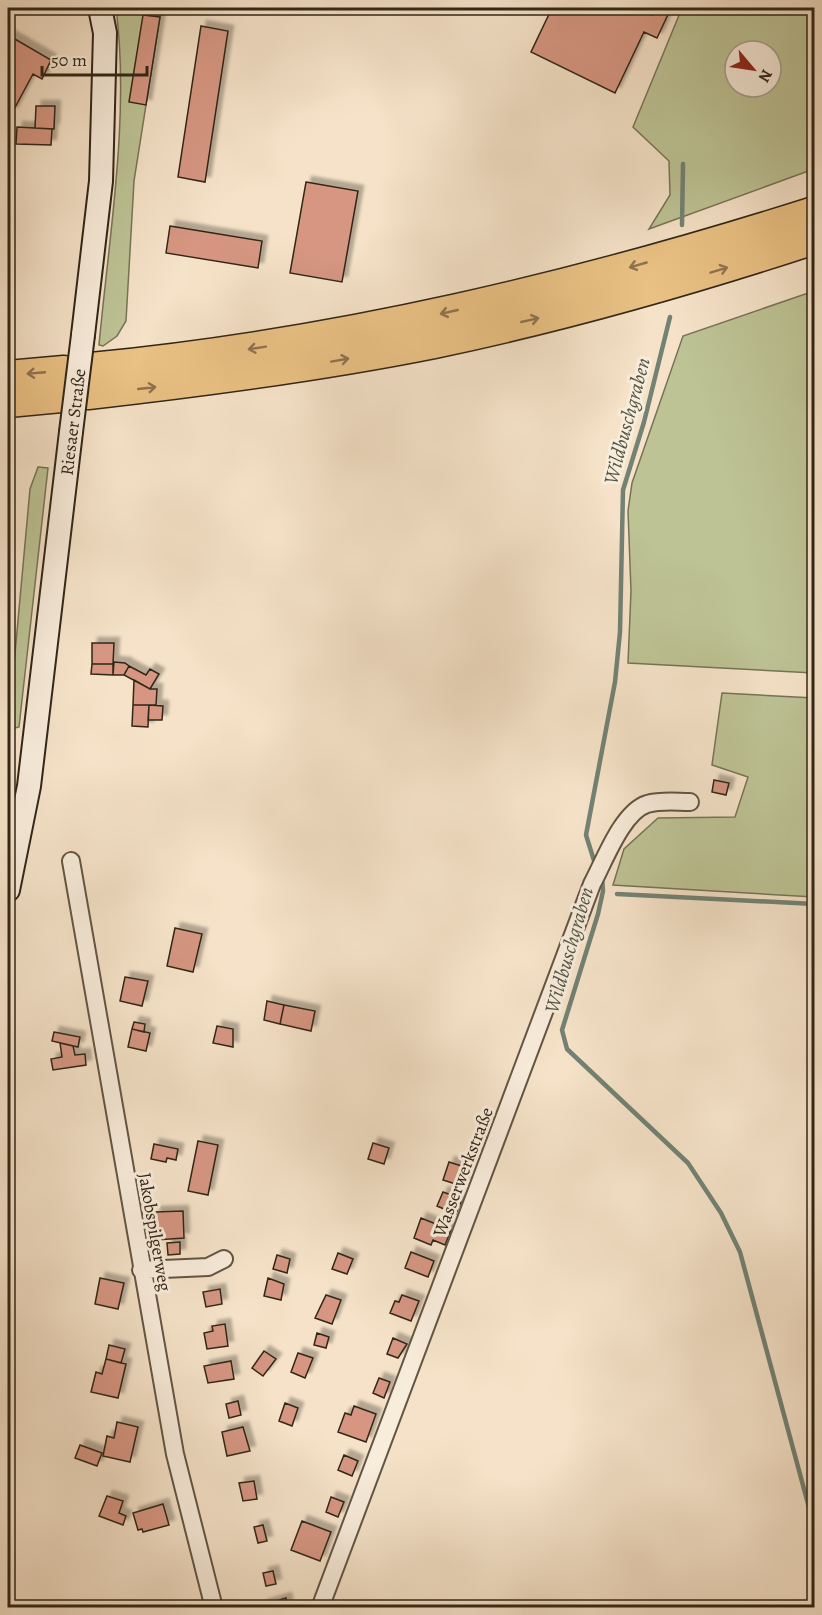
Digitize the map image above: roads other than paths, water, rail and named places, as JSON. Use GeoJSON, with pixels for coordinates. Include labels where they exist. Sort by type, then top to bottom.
{"type":"FeatureCollection","features":[{"type":"Feature","properties":{"kind":"highway"},"geometry":{"type":"LineString","coordinates":[[8,402],[76,383],[201,356],[294,342],[448,312],[610,273],[814,212]]}},
{"type":"Feature","properties":{"kind":"highway"},"geometry":{"type":"LineString","coordinates":[[8,376],[76,383],[279,370],[435,342],[618,298],[814,239]]}},
{"type":"Feature","properties":{"kind":"main road","name":"Riesaer Straße"},"geometry":{"type":"LineString","coordinates":[[8,890],[29,786],[101,181],[105,33],[100,8]]}},
{"type":"Feature","properties":{"kind":"street","name":"Wasserwerkstraße"},"geometry":{"type":"LineString","coordinates":[[320,1608],[592,884],[624,824],[635,810],[658,802],[690,802]]}},
{"type":"Feature","properties":{"kind":"street","name":"Jakobspilgerweg"},"geometry":{"type":"LineString","coordinates":[[70,861],[78,892],[141,1270],[175,1454],[214,1608]]}},
{"type":"Feature","properties":{"kind":"street"},"geometry":{"type":"LineString","coordinates":[[141,1270],[208,1267],[224,1259]]}},
{"type":"Feature","properties":{"kind":"waterway","name":"Wildbuschgraben"},"geometry":{"type":"LineString","coordinates":[[682,225],[683,164]]}},
{"type":"Feature","properties":{"kind":"waterway","name":"Wildbuschgraben"},"geometry":{"type":"LineString","coordinates":[[596,867],[586,835],[615,682],[620,632],[623,490],[644,422],[670,317]]}},
{"type":"Feature","properties":{"kind":"waterway","name":"Wildbuschgraben"},"geometry":{"type":"LineString","coordinates":[[602,877],[603,891],[598,914],[562,1030],[567,1049],[688,1163],[721,1213],[740,1252],[814,1526]]}},
{"type":"Feature","properties":{"kind":"waterway"},"geometry":{"type":"LineString","coordinates":[[617,894],[814,904]]}}]}
